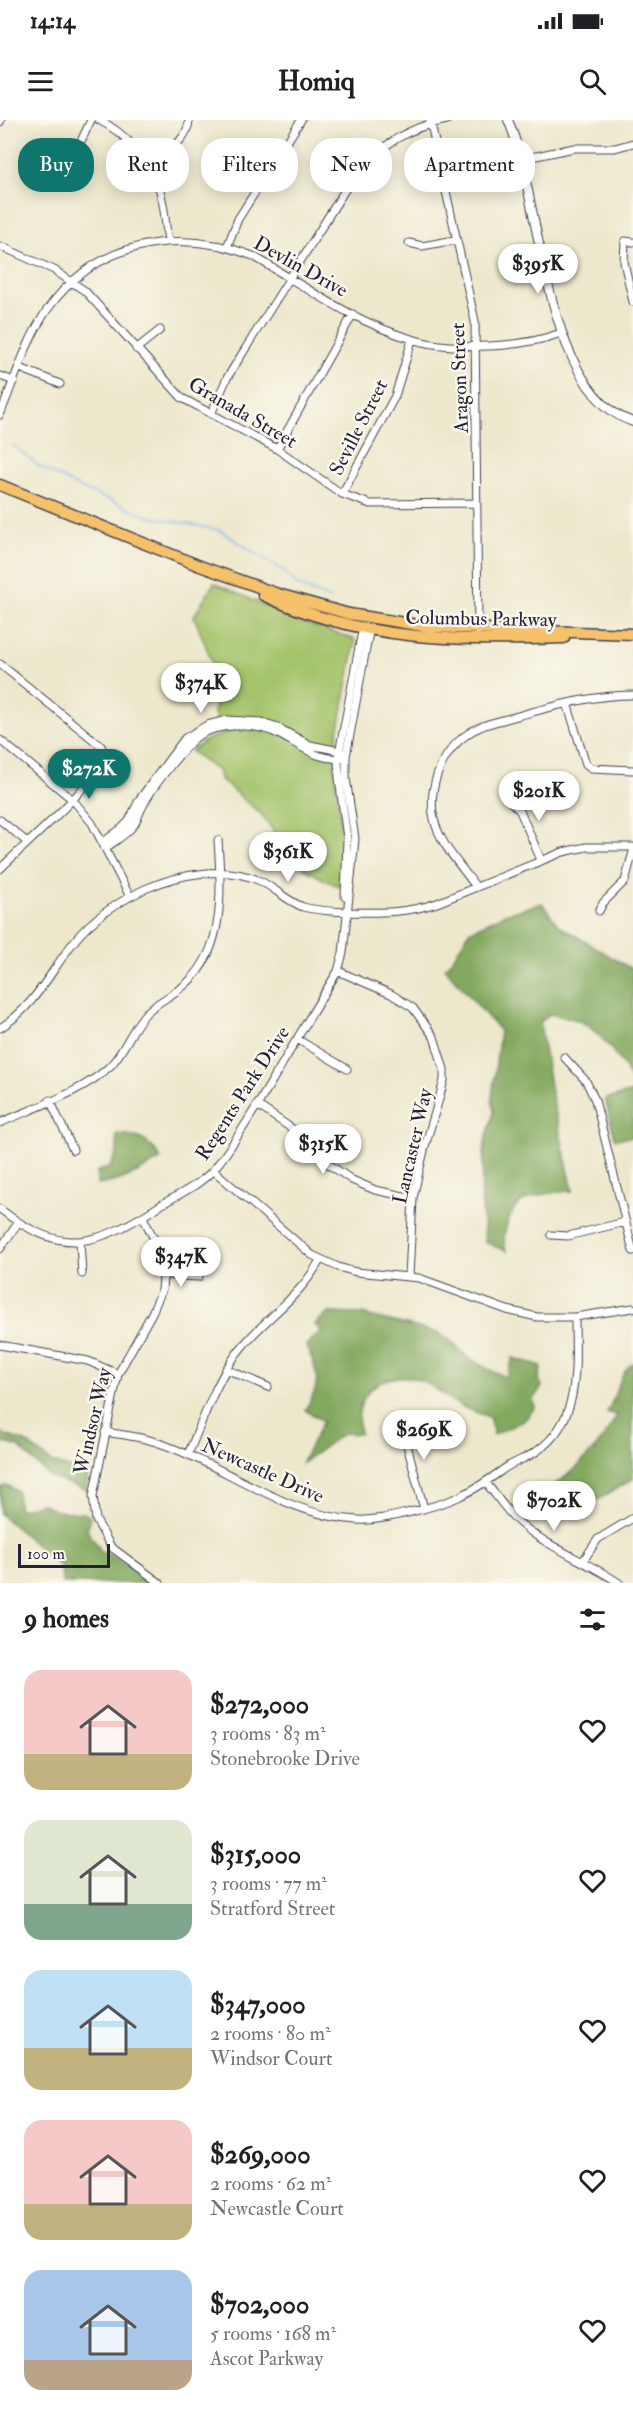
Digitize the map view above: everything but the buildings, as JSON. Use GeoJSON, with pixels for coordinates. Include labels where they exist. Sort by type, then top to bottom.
{"type":"FeatureCollection","features":[{"type":"Feature","properties":{"kind":"main road","name":"Columbus Parkway"},"geometry":{"type":"LineString","coordinates":[[0,485],[200,566],[300,612],[438,639],[478,635],[567,638],[595,634],[633,634]]}},
{"type":"Feature","properties":{"kind":"street"},"geometry":{"type":"LineString","coordinates":[[83,138],[92,120]]}},
{"type":"Feature","properties":{"kind":"street"},"geometry":{"type":"LineString","coordinates":[[99,120],[125,138]]}},
{"type":"Feature","properties":{"kind":"street"},"geometry":{"type":"LineString","coordinates":[[182,138],[187,131],[189,120]]}},
{"type":"Feature","properties":{"kind":"street"},"geometry":{"type":"LineString","coordinates":[[227,247],[238,219],[301,120]]}},
{"type":"Feature","properties":{"kind":"street"},"geometry":{"type":"LineString","coordinates":[[211,414],[227,378],[355,174],[382,147],[396,137],[431,121],[447,120]]}},
{"type":"Feature","properties":{"kind":"street"},"geometry":{"type":"LineString","coordinates":[[508,120],[514,138]]}},
{"type":"Feature","properties":{"kind":"street","name":"Aragon Street"},"geometry":{"type":"LineString","coordinates":[[431,121],[475,321],[478,635]]}},
{"type":"Feature","properties":{"kind":"street"},"geometry":{"type":"LineString","coordinates":[[535,156],[574,148],[615,148],[633,143]]}},
{"type":"Feature","properties":{"kind":"street"},"geometry":{"type":"LineString","coordinates":[[159,192],[168,241]]}},
{"type":"Feature","properties":{"kind":"street"},"geometry":{"type":"LineString","coordinates":[[529,192],[561,333],[580,372],[594,392],[613,412],[633,422]]}},
{"type":"Feature","properties":{"kind":"street"},"geometry":{"type":"LineString","coordinates":[[409,243],[422,246],[456,240]]}},
{"type":"Feature","properties":{"kind":"street","name":"Devlin Drive"},"geometry":{"type":"LineString","coordinates":[[0,415],[38,326],[62,292],[93,266],[111,256],[136,246],[168,241],[196,242],[227,247],[253,256],[373,325],[412,340],[447,346],[477,347],[523,344],[561,333]]}},
{"type":"Feature","properties":{"kind":"street"},"geometry":{"type":"LineString","coordinates":[[633,242],[625,241],[623,251],[633,302]]}},
{"type":"Feature","properties":{"kind":"street","name":"Granada Street"},"geometry":{"type":"LineString","coordinates":[[0,246],[54,270],[85,291],[182,398],[277,449],[342,494],[370,504],[477,503]]}},
{"type":"Feature","properties":{"kind":"street"},"geometry":{"type":"LineString","coordinates":[[277,449],[353,314]]}},
{"type":"Feature","properties":{"kind":"street"},"geometry":{"type":"LineString","coordinates":[[136,349],[160,330]]}},
{"type":"Feature","properties":{"kind":"street","name":"Seville Street"},"geometry":{"type":"LineString","coordinates":[[342,494],[395,396],[412,340]]}},
{"type":"Feature","properties":{"kind":"street"},"geometry":{"type":"LineString","coordinates":[[20,368],[60,384]]}},
{"type":"Feature","properties":{"kind":"street"},"geometry":{"type":"LineString","coordinates":[[0,376],[14,381]]}},
{"type":"Feature","properties":{"kind":"street","name":"Regents Park Drive"},"geometry":{"type":"LineString","coordinates":[[0,1209],[18,1224],[57,1240],[80,1242],[112,1234],[206,1177],[234,1143],[338,971],[343,953],[355,839],[341,755],[367,624]]}},
{"type":"Feature","properties":{"kind":"street"},"geometry":{"type":"LineString","coordinates":[[0,664],[101,746],[105,754],[103,763],[73,800],[0,869]]}},
{"type":"Feature","properties":{"kind":"street"},"geometry":{"type":"LineString","coordinates":[[476,887],[450,851],[436,825],[434,783],[438,771],[459,742],[478,728],[567,703],[593,697],[633,695]]}},
{"type":"Feature","properties":{"kind":"street"},"geometry":{"type":"LineString","coordinates":[[567,703],[586,764],[591,768],[633,770]]}},
{"type":"Feature","properties":{"kind":"street"},"geometry":{"type":"LineString","coordinates":[[104,845],[134,824],[144,803],[189,742],[209,731],[228,727],[258,728],[273,732],[307,750],[341,755]]}},
{"type":"Feature","properties":{"kind":"street"},"geometry":{"type":"LineString","coordinates":[[0,740],[73,800],[92,823],[130,897]]}},
{"type":"Feature","properties":{"kind":"street"},"geometry":{"type":"LineString","coordinates":[[510,801],[520,811],[541,860]]}},
{"type":"Feature","properties":{"kind":"street"},"geometry":{"type":"LineString","coordinates":[[0,820],[27,842]]}},
{"type":"Feature","properties":{"kind":"street"},"geometry":{"type":"LineString","coordinates":[[0,1123],[81,1088],[102,1073],[123,1049],[148,1011],[182,987],[198,971],[212,946],[216,932],[220,873],[218,840]]}},
{"type":"Feature","properties":{"kind":"street"},"geometry":{"type":"LineString","coordinates":[[0,1028],[29,1005],[78,936],[97,919],[130,897],[162,882],[182,877],[220,873],[245,876],[258,880],[299,905],[313,910],[388,914],[437,903],[563,852],[586,847],[633,847]]}},
{"type":"Feature","properties":{"kind":"street"},"geometry":{"type":"LineString","coordinates":[[599,911],[603,903],[625,881],[633,852]]}},
{"type":"Feature","properties":{"kind":"street","name":"Lancaster Way"},"geometry":{"type":"LineString","coordinates":[[338,971],[391,994],[412,1008],[430,1029],[440,1053],[444,1080],[424,1146],[413,1198],[409,1276]]}},
{"type":"Feature","properties":{"kind":"street"},"geometry":{"type":"LineString","coordinates":[[297,1039],[347,1069]]}},
{"type":"Feature","properties":{"kind":"street"},"geometry":{"type":"LineString","coordinates":[[564,1057],[586,1081],[595,1100],[633,1251]]}},
{"type":"Feature","properties":{"kind":"street"},"geometry":{"type":"LineString","coordinates":[[51,1100],[73,1150]]}},
{"type":"Feature","properties":{"kind":"street"},"geometry":{"type":"LineString","coordinates":[[257,1105],[297,1132],[330,1165],[352,1180],[375,1190],[413,1198]]}},
{"type":"Feature","properties":{"kind":"street"},"geometry":{"type":"LineString","coordinates":[[213,1170],[320,1260],[356,1272],[409,1276],[438,1284],[523,1315],[548,1318],[574,1317],[633,1308]]}},
{"type":"Feature","properties":{"kind":"street","name":"Windsor Way"},"geometry":{"type":"LineString","coordinates":[[143,1217],[161,1253],[164,1275],[158,1300],[118,1374],[93,1496],[96,1520],[111,1547],[160,1583]]}},
{"type":"Feature","properties":{"kind":"street"},"geometry":{"type":"LineString","coordinates":[[551,1235],[568,1236],[625,1222]]}},
{"type":"Feature","properties":{"kind":"street"},"geometry":{"type":"LineString","coordinates":[[0,1249],[18,1224]]}},
{"type":"Feature","properties":{"kind":"street"},"geometry":{"type":"LineString","coordinates":[[80,1242],[82,1274]]}},
{"type":"Feature","properties":{"kind":"street"},"geometry":{"type":"LineString","coordinates":[[188,1454],[226,1369],[255,1332],[301,1289],[320,1260]]}},
{"type":"Feature","properties":{"kind":"street"},"geometry":{"type":"LineString","coordinates":[[164,1275],[199,1277]]}},
{"type":"Feature","properties":{"kind":"street","name":"Newcastle Drive"},"geometry":{"type":"LineString","coordinates":[[105,1432],[157,1442],[188,1454],[287,1502],[336,1518],[375,1519],[449,1503],[486,1482],[504,1468],[537,1451],[562,1425],[574,1389],[574,1317]]}},
{"type":"Feature","properties":{"kind":"street"},"geometry":{"type":"LineString","coordinates":[[0,1345],[88,1361],[118,1374]]}},
{"type":"Feature","properties":{"kind":"street"},"geometry":{"type":"LineString","coordinates":[[226,1369],[268,1387]]}},
{"type":"Feature","properties":{"kind":"street"},"geometry":{"type":"LineString","coordinates":[[400,1419],[424,1509]]}},
{"type":"Feature","properties":{"kind":"street"},"geometry":{"type":"LineString","coordinates":[[486,1482],[520,1524],[548,1543],[619,1583]]}},
{"type":"Feature","properties":{"kind":"street"},"geometry":{"type":"LineString","coordinates":[[583,1561],[598,1539],[633,1518]]}},
{"type":"Feature","properties":{"kind":"green space"},"geometry":{"type":"Polygon","coordinates":[[[214,583],[303,623],[354,639],[337,738],[335,767],[343,841],[339,886],[310,872],[287,855],[270,839],[275,833],[263,816],[220,779],[219,772],[191,751],[209,738],[223,735],[214,713],[218,677],[194,616],[214,583]]]}},
{"type":"Feature","properties":{"kind":"green space"},"geometry":{"type":"Polygon","coordinates":[[[542,903],[558,925],[633,970],[633,1087],[625,1068],[611,1048],[585,1024],[574,1019],[549,1014],[540,1023],[551,1092],[573,1191],[542,1194],[520,1204],[511,1215],[505,1230],[506,1251],[485,1242],[481,1196],[485,1142],[494,1112],[492,1098],[500,1031],[445,968],[469,931],[505,914],[542,903]]]}},
{"type":"Feature","properties":{"kind":"green space"},"geometry":{"type":"Polygon","coordinates":[[[633,1092],[633,1137],[615,1139],[605,1099],[633,1092]]]}},
{"type":"Feature","properties":{"kind":"green space"},"geometry":{"type":"Polygon","coordinates":[[[116,1134],[143,1140],[153,1147],[161,1159],[130,1176],[115,1182],[97,1185],[97,1171],[110,1168],[117,1151],[116,1134]]]}},
{"type":"Feature","properties":{"kind":"green space"},"geometry":{"type":"Polygon","coordinates":[[[328,1313],[361,1314],[439,1333],[473,1360],[507,1377],[513,1358],[542,1366],[539,1379],[542,1387],[533,1399],[535,1407],[525,1420],[494,1435],[489,1417],[463,1407],[431,1385],[414,1378],[389,1379],[374,1386],[363,1401],[359,1416],[360,1434],[344,1433],[301,1464],[323,1421],[305,1410],[314,1392],[317,1378],[306,1345],[321,1331],[315,1324],[328,1313]]]}},
{"type":"Feature","properties":{"kind":"green space"},"geometry":{"type":"Polygon","coordinates":[[[633,1363],[633,1479],[595,1501],[576,1517],[557,1509],[547,1499],[548,1490],[569,1474],[596,1447],[611,1427],[617,1415],[607,1412],[624,1372],[633,1363]]]}},
{"type":"Feature","properties":{"kind":"green space"},"geometry":{"type":"Polygon","coordinates":[[[0,1433],[25,1442],[53,1463],[88,1474],[86,1490],[50,1477],[19,1447],[0,1442],[0,1433]]]}},
{"type":"Feature","properties":{"kind":"green space"},"geometry":{"type":"Polygon","coordinates":[[[6,1485],[17,1491],[19,1510],[42,1503],[56,1511],[84,1513],[91,1517],[87,1530],[101,1551],[133,1568],[154,1583],[63,1583],[60,1566],[0,1514],[0,1488],[6,1485]]]}},
{"type":"Feature","properties":{"kind":"waterway"},"geometry":{"type":"LineString","coordinates":[[13,445],[37,465],[78,487],[147,516],[219,530],[284,571],[297,585],[331,599]]}}]}
